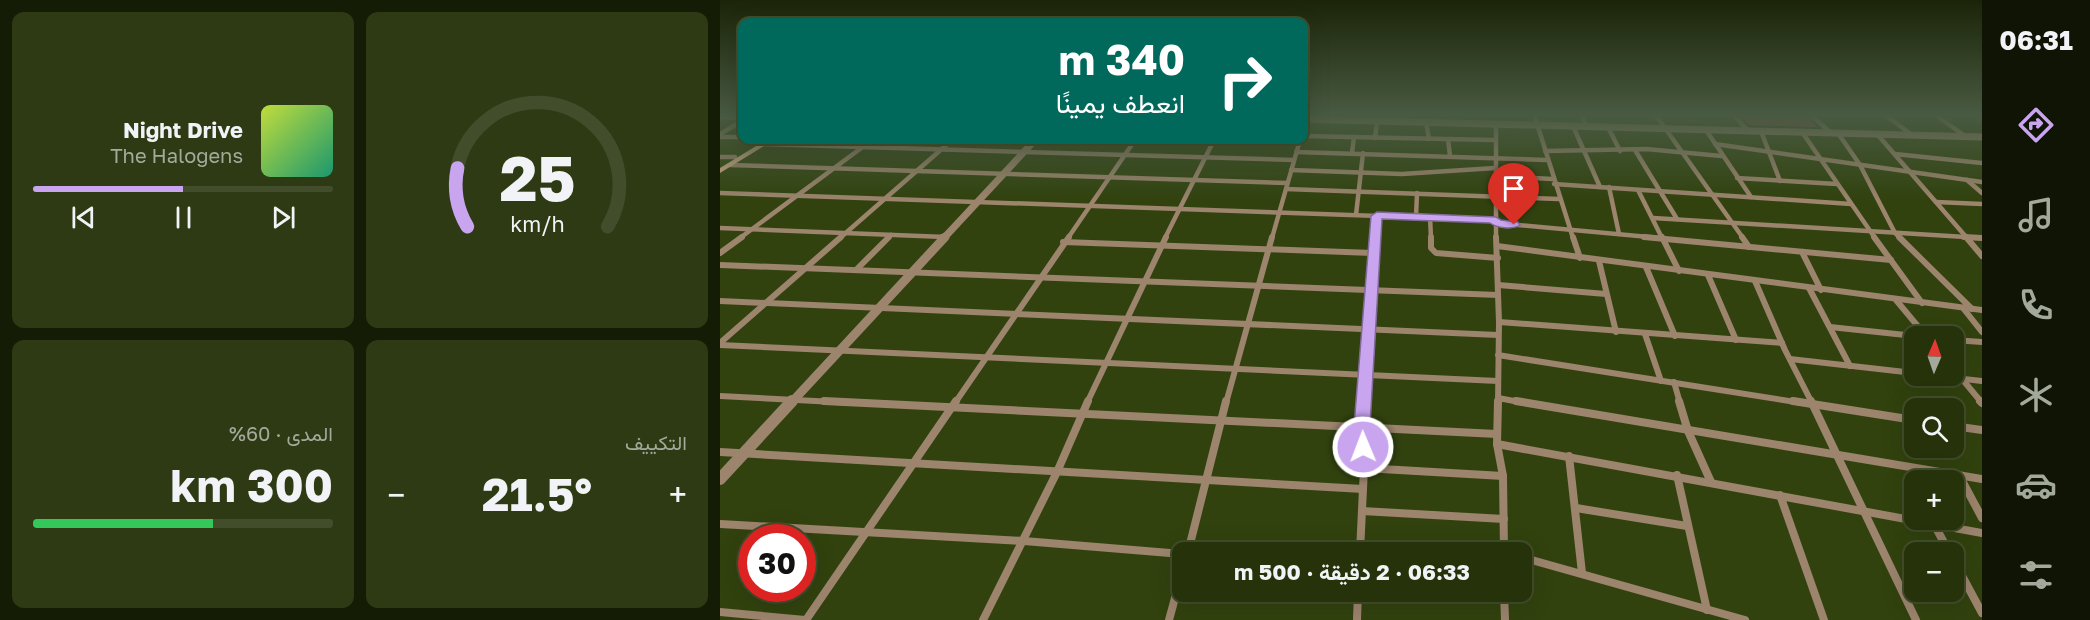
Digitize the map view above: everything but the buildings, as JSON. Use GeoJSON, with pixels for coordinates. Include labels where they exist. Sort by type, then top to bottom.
{"type":"FeatureCollection","features":[{"type":"Feature","properties":{"kind":"main road"},"geometry":{"type":"LineString","coordinates":[[720,169],[735,157],[759,144]]}},
{"type":"Feature","properties":{"kind":"main road"},"geometry":{"type":"LineString","coordinates":[[720,169],[730,165],[761,144]]}},
{"type":"Feature","properties":{"kind":"street"},"geometry":{"type":"LineString","coordinates":[[1352,153],[1353,143]]}},
{"type":"Feature","properties":{"kind":"street"},"geometry":{"type":"LineString","coordinates":[[1448,143],[1450,156]]}},
{"type":"Feature","properties":{"kind":"street"},"geometry":{"type":"LineString","coordinates":[[1495,143],[1499,322],[1497,444],[1503,476],[1504,542]]}},
{"type":"Feature","properties":{"kind":"street"},"geometry":{"type":"LineString","coordinates":[[1543,143],[1553,181],[1580,258]]}},
{"type":"Feature","properties":{"kind":"street"},"geometry":{"type":"LineString","coordinates":[[1580,143],[1600,187]]}},
{"type":"Feature","properties":{"kind":"street"},"geometry":{"type":"LineString","coordinates":[[1616,143],[1620,151]]}},
{"type":"Feature","properties":{"kind":"street"},"geometry":{"type":"LineString","coordinates":[[1676,143],[1749,247]]}},
{"type":"Feature","properties":{"kind":"street"},"geometry":{"type":"LineString","coordinates":[[1766,143],[1780,181]]}},
{"type":"Feature","properties":{"kind":"street"},"geometry":{"type":"LineString","coordinates":[[1809,143],[1922,303]]}},
{"type":"Feature","properties":{"kind":"street"},"geometry":{"type":"LineString","coordinates":[[1842,143],[1860,165],[1895,233],[1973,309]]}},
{"type":"Feature","properties":{"kind":"street"},"geometry":{"type":"LineString","coordinates":[[1885,143],[1982,256]]}},
{"type":"Feature","properties":{"kind":"street"},"geometry":{"type":"LineString","coordinates":[[814,144],[1023,153],[1294,160]]}},
{"type":"Feature","properties":{"kind":"street"},"geometry":{"type":"LineString","coordinates":[[720,253],[866,144]]}},
{"type":"Feature","properties":{"kind":"street"},"geometry":{"type":"LineString","coordinates":[[720,344],[947,144]]}},
{"type":"Feature","properties":{"kind":"street"},"geometry":{"type":"LineString","coordinates":[[720,479],[1031,144]]}},
{"type":"Feature","properties":{"kind":"street"},"geometry":{"type":"LineString","coordinates":[[720,612],[806,620],[1132,144]]}},
{"type":"Feature","properties":{"kind":"street"},"geometry":{"type":"LineString","coordinates":[[983,620],[1024,541],[1126,318],[1212,144]]}},
{"type":"Feature","properties":{"kind":"street"},"geometry":{"type":"LineString","coordinates":[[1191,542],[1234,369],[1299,144]]}},
{"type":"Feature","properties":{"kind":"street"},"geometry":{"type":"LineString","coordinates":[[1715,144],[1982,182]]}},
{"type":"Feature","properties":{"kind":"street"},"geometry":{"type":"LineString","coordinates":[[1715,144],[1751,198]]}},
{"type":"Feature","properties":{"kind":"street"},"geometry":{"type":"LineString","coordinates":[[1545,151],[1635,150],[1722,156]]}},
{"type":"Feature","properties":{"kind":"street"},"geometry":{"type":"LineString","coordinates":[[1635,150],[1677,219]]}},
{"type":"Feature","properties":{"kind":"street"},"geometry":{"type":"LineString","coordinates":[[1296,152],[1547,160]]}},
{"type":"Feature","properties":{"kind":"street"},"geometry":{"type":"LineString","coordinates":[[1356,215],[1363,153]]}},
{"type":"Feature","properties":{"kind":"street"},"geometry":{"type":"LineString","coordinates":[[1895,154],[1982,163]]}},
{"type":"Feature","properties":{"kind":"street"},"geometry":{"type":"LineString","coordinates":[[720,157],[735,157]]}},
{"type":"Feature","properties":{"kind":"street"},"geometry":{"type":"LineString","coordinates":[[730,165],[1195,181],[1359,191],[1559,199]]}},
{"type":"Feature","properties":{"kind":"street"},"geometry":{"type":"LineString","coordinates":[[1291,170],[1412,173],[1465,168],[1495,168]]}},
{"type":"Feature","properties":{"kind":"street"},"geometry":{"type":"LineString","coordinates":[[1495,176],[1609,188],[1851,204]]}},
{"type":"Feature","properties":{"kind":"street"},"geometry":{"type":"LineString","coordinates":[[1737,178],[1837,184]]}},
{"type":"Feature","properties":{"kind":"street"},"geometry":{"type":"LineString","coordinates":[[1966,180],[1982,193]]}},
{"type":"Feature","properties":{"kind":"street"},"geometry":{"type":"LineString","coordinates":[[1609,188],[1619,234]]}},
{"type":"Feature","properties":{"kind":"street"},"geometry":{"type":"LineString","coordinates":[[1638,190],[1679,271]]}},
{"type":"Feature","properties":{"kind":"street"},"geometry":{"type":"LineString","coordinates":[[720,193],[1416,217],[1496,222],[1891,260]]}},
{"type":"Feature","properties":{"kind":"street"},"geometry":{"type":"LineString","coordinates":[[1416,217],[1417,193]]}},
{"type":"Feature","properties":{"kind":"street"},"geometry":{"type":"LineString","coordinates":[[1936,202],[1982,204]]}},
{"type":"Feature","properties":{"kind":"street"},"geometry":{"type":"LineString","coordinates":[[1360,542],[1364,468],[1362,426],[1377,216]]}},
{"type":"Feature","properties":{"kind":"street"},"geometry":{"type":"LineString","coordinates":[[1430,218],[1431,248],[1436,253],[1498,258]]}},
{"type":"Feature","properties":{"kind":"street"},"geometry":{"type":"LineString","coordinates":[[1653,218],[1982,238]]}},
{"type":"Feature","properties":{"kind":"street"},"geometry":{"type":"LineString","coordinates":[[720,228],[945,237]]}},
{"type":"Feature","properties":{"kind":"street"},"geometry":{"type":"LineString","coordinates":[[856,270],[891,235]]}},
{"type":"Feature","properties":{"kind":"street"},"geometry":{"type":"LineString","coordinates":[[1063,242],[1373,252]]}},
{"type":"Feature","properties":{"kind":"street"},"geometry":{"type":"LineString","coordinates":[[1497,246],[1982,310]]}},
{"type":"Feature","properties":{"kind":"street"},"geometry":{"type":"LineString","coordinates":[[1802,252],[1821,290]]}},
{"type":"Feature","properties":{"kind":"street"},"geometry":{"type":"LineString","coordinates":[[1599,261],[1616,332]]}},
{"type":"Feature","properties":{"kind":"street"},"geometry":{"type":"LineString","coordinates":[[720,265],[1498,295]]}},
{"type":"Feature","properties":{"kind":"street"},"geometry":{"type":"LineString","coordinates":[[1646,267],[1675,336]]}},
{"type":"Feature","properties":{"kind":"street"},"geometry":{"type":"LineString","coordinates":[[1708,275],[1736,340]]}},
{"type":"Feature","properties":{"kind":"street"},"geometry":{"type":"LineString","coordinates":[[1755,281],[1782,343],[1838,454],[1916,620]]}},
{"type":"Feature","properties":{"kind":"street"},"geometry":{"type":"LineString","coordinates":[[1498,285],[1606,294]]}},
{"type":"Feature","properties":{"kind":"street"},"geometry":{"type":"LineString","coordinates":[[1809,288],[1850,366]]}},
{"type":"Feature","properties":{"kind":"street"},"geometry":{"type":"LineString","coordinates":[[1895,299],[1918,326]]}},
{"type":"Feature","properties":{"kind":"street"},"geometry":{"type":"LineString","coordinates":[[720,302],[1498,335]]}},
{"type":"Feature","properties":{"kind":"street"},"geometry":{"type":"LineString","coordinates":[[1963,308],[1982,332]]}},
{"type":"Feature","properties":{"kind":"street"},"geometry":{"type":"LineString","coordinates":[[1499,322],[1782,343]]}},
{"type":"Feature","properties":{"kind":"street"},"geometry":{"type":"LineString","coordinates":[[1830,327],[1904,335]]}},
{"type":"Feature","properties":{"kind":"street"},"geometry":{"type":"LineString","coordinates":[[1645,334],[1661,381]]}},
{"type":"Feature","properties":{"kind":"street"},"geometry":{"type":"LineString","coordinates":[[1964,341],[1982,342]]}},
{"type":"Feature","properties":{"kind":"street"},"geometry":{"type":"LineString","coordinates":[[720,344],[1498,381]]}},
{"type":"Feature","properties":{"kind":"street"},"geometry":{"type":"LineString","coordinates":[[1498,355],[1904,419]]}},
{"type":"Feature","properties":{"kind":"street"},"geometry":{"type":"LineString","coordinates":[[1790,359],[1904,372]]}},
{"type":"Feature","properties":{"kind":"street"},"geometry":{"type":"LineString","coordinates":[[1964,379],[1982,381]]}},
{"type":"Feature","properties":{"kind":"street"},"geometry":{"type":"LineString","coordinates":[[1964,381],[1982,403]]}},
{"type":"Feature","properties":{"kind":"street"},"geometry":{"type":"LineString","coordinates":[[1674,382],[1688,431],[1711,482]]}},
{"type":"Feature","properties":{"kind":"street"},"geometry":{"type":"LineString","coordinates":[[720,396],[1497,434]]}},
{"type":"Feature","properties":{"kind":"street"},"geometry":{"type":"LineString","coordinates":[[1498,398],[1930,470]]}},
{"type":"Feature","properties":{"kind":"street"},"geometry":{"type":"LineString","coordinates":[[1964,428],[1982,430]]}},
{"type":"Feature","properties":{"kind":"street"},"geometry":{"type":"LineString","coordinates":[[1497,444],[1677,475],[1904,519]]}},
{"type":"Feature","properties":{"kind":"street"},"geometry":{"type":"LineString","coordinates":[[720,452],[1363,489]]}},
{"type":"Feature","properties":{"kind":"street"},"geometry":{"type":"LineString","coordinates":[[1569,456],[1582,573]]}},
{"type":"Feature","properties":{"kind":"street"},"geometry":{"type":"LineString","coordinates":[[1364,468],[1503,476]]}},
{"type":"Feature","properties":{"kind":"street"},"geometry":{"type":"LineString","coordinates":[[1677,475],[1686,526],[1707,610]]}},
{"type":"Feature","properties":{"kind":"street"},"geometry":{"type":"LineString","coordinates":[[1964,476],[1982,479]]}},
{"type":"Feature","properties":{"kind":"street"},"geometry":{"type":"LineString","coordinates":[[1964,484],[1982,518]]}},
{"type":"Feature","properties":{"kind":"street"},"geometry":{"type":"LineString","coordinates":[[1780,495],[1824,620]]}},
{"type":"Feature","properties":{"kind":"street"},"geometry":{"type":"LineString","coordinates":[[1576,508],[1686,526]]}},
{"type":"Feature","properties":{"kind":"street"},"geometry":{"type":"LineString","coordinates":[[1362,511],[1504,519]]}},
{"type":"Feature","properties":{"kind":"street"},"geometry":{"type":"LineString","coordinates":[[720,524],[864,534],[1024,541],[1172,553]]}},
{"type":"Feature","properties":{"kind":"street"},"geometry":{"type":"LineString","coordinates":[[1964,530],[1982,533]]}},
{"type":"Feature","properties":{"kind":"street"},"geometry":{"type":"LineString","coordinates":[[1532,560],[1729,618],[1745,620]]}},
{"type":"Feature","properties":{"kind":"street"},"geometry":{"type":"LineString","coordinates":[[1964,579],[1982,613]]}},
{"type":"Feature","properties":{"kind":"street"},"geometry":{"type":"LineString","coordinates":[[1169,620],[1174,602]]}},
{"type":"Feature","properties":{"kind":"street"},"geometry":{"type":"LineString","coordinates":[[1357,620],[1358,602]]}},
{"type":"Feature","properties":{"kind":"street"},"geometry":{"type":"LineString","coordinates":[[1504,602],[1504,620]]}},
{"type":"Feature","properties":{"kind":"route"},"geometry":{"type":"LineString","coordinates":[[1363,447],[1362,426],[1377,216],[1496,220],[1496,223],[1514,225]]}}]}
